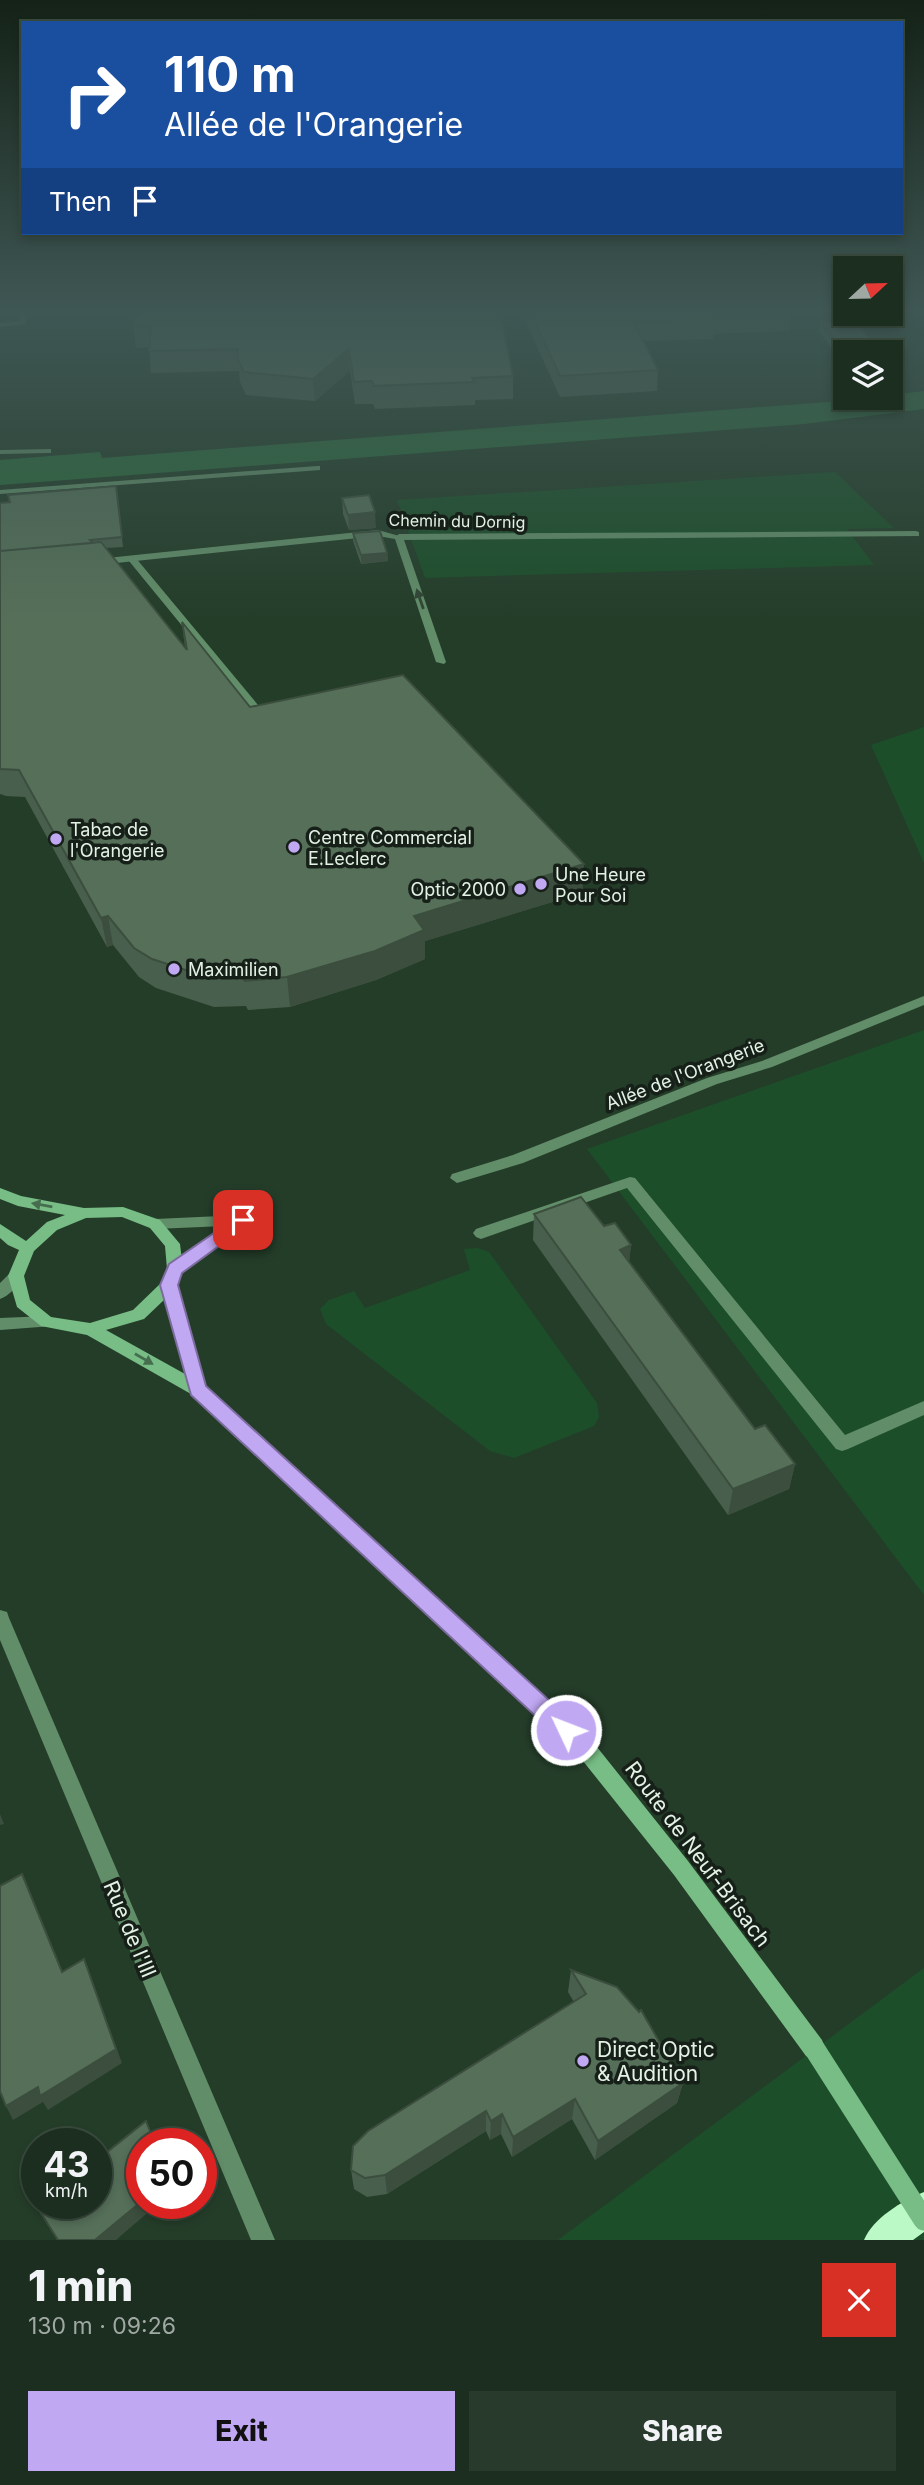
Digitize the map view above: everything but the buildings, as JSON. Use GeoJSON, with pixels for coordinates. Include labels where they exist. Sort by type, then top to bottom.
{"type":"FeatureCollection","features":[{"type":"Feature","properties":{"kind":"highway"},"geometry":{"type":"LineString","coordinates":[[882,2240],[924,2210]]}},
{"type":"Feature","properties":{"kind":"main road"},"geometry":{"type":"LineString","coordinates":[[0,1193],[18,1201],[85,1213],[123,1212],[155,1224],[172,1244],[172,1277],[197,1389]]}},
{"type":"Feature","properties":{"kind":"main road"},"geometry":{"type":"LineString","coordinates":[[85,1213],[52,1226],[27,1248],[16,1276],[23,1303],[47,1322],[90,1329],[138,1315],[172,1277]]}},
{"type":"Feature","properties":{"kind":"main road"},"geometry":{"type":"LineString","coordinates":[[0,1229],[13,1241],[27,1248]]}},
{"type":"Feature","properties":{"kind":"main road","name":"Route de Neuf-Brisach"},"geometry":{"type":"LineString","coordinates":[[90,1329],[197,1389],[586,1749],[681,1868],[814,2048],[924,2220]]}},
{"type":"Feature","properties":{"kind":"street"},"geometry":{"type":"LineString","coordinates":[[0,452],[48,451]]}},
{"type":"Feature","properties":{"kind":"street"},"geometry":{"type":"LineString","coordinates":[[0,492],[317,468]]}},
{"type":"Feature","properties":{"kind":"street","name":"Chemin du Dornig"},"geometry":{"type":"LineString","coordinates":[[93,562],[378,533],[399,537],[916,534]]}},
{"type":"Feature","properties":{"kind":"street"},"geometry":{"type":"LineString","coordinates":[[399,537],[441,662]]}},
{"type":"Feature","properties":{"kind":"street"},"geometry":{"type":"LineString","coordinates":[[132,559],[267,723]]}},
{"type":"Feature","properties":{"kind":"street","name":"Allée de l'Orangerie"},"geometry":{"type":"LineString","coordinates":[[457,1178],[518,1159],[712,1081],[767,1064],[924,1000]]}},
{"type":"Feature","properties":{"kind":"street"},"geometry":{"type":"LineString","coordinates":[[481,1233],[630,1182],[842,1444],[924,1408]]}},
{"type":"Feature","properties":{"kind":"street"},"geometry":{"type":"LineString","coordinates":[[155,1224],[243,1220],[172,1277]]}},
{"type":"Feature","properties":{"kind":"street"},"geometry":{"type":"LineString","coordinates":[[0,1293],[16,1276]]}},
{"type":"Feature","properties":{"kind":"street"},"geometry":{"type":"LineString","coordinates":[[0,1324],[47,1322]]}},
{"type":"Feature","properties":{"kind":"street","name":"Rue de l'Ill"},"geometry":{"type":"LineString","coordinates":[[0,1618],[263,2240]]}},
{"type":"Feature","properties":{"kind":"shaded area"},"geometry":{"type":"Polygon","coordinates":[[[703,412],[904,412],[804,424],[0,485],[0,460],[100,452],[102,458],[703,412]]]}},
{"type":"Feature","properties":{"kind":"shaded area"},"geometry":{"type":"Polygon","coordinates":[[[835,472],[894,528],[847,529],[874,565],[425,578],[397,500],[835,472]]]}},
{"type":"Feature","properties":{"kind":"shaded area"},"geometry":{"type":"Polygon","coordinates":[[[924,727],[924,863],[871,745],[924,727]]]}},
{"type":"Feature","properties":{"kind":"shaded area"},"geometry":{"type":"Polygon","coordinates":[[[924,1030],[924,1595],[587,1149],[924,1030]]]}},
{"type":"Feature","properties":{"kind":"shaded area"},"geometry":{"type":"Polygon","coordinates":[[[477,1248],[489,1252],[597,1403],[599,1417],[594,1426],[514,1458],[490,1451],[326,1324],[320,1309],[329,1300],[354,1291],[365,1308],[470,1270],[464,1249],[477,1248]]]}},
{"type":"Feature","properties":{"kind":"shaded area"},"geometry":{"type":"Polygon","coordinates":[[[924,1968],[924,2240],[558,2240],[924,1968]]]}},
{"type":"Feature","properties":{"kind":"place","name":"Tabac de l'Orangerie"},"geometry":{"type":"Point","coordinates":[56,839]}},
{"type":"Feature","properties":{"kind":"place","name":"Centre Commercial E.Leclerc"},"geometry":{"type":"Point","coordinates":[294,847]}},
{"type":"Feature","properties":{"kind":"place","name":"Une Heure Pour Soi"},"geometry":{"type":"Point","coordinates":[541,884]}},
{"type":"Feature","properties":{"kind":"place","name":"Optic 2000"},"geometry":{"type":"Point","coordinates":[520,889]}},
{"type":"Feature","properties":{"kind":"place","name":"Maximilien"},"geometry":{"type":"Point","coordinates":[174,969]}},
{"type":"Feature","properties":{"kind":"place","name":"Direct Optic & Audition"},"geometry":{"type":"Point","coordinates":[583,2061]}},
{"type":"Feature","properties":{"kind":"route"},"geometry":{"type":"LineString","coordinates":[[243,1220],[175,1269],[169,1285],[197,1389],[566,1730]]}}]}
